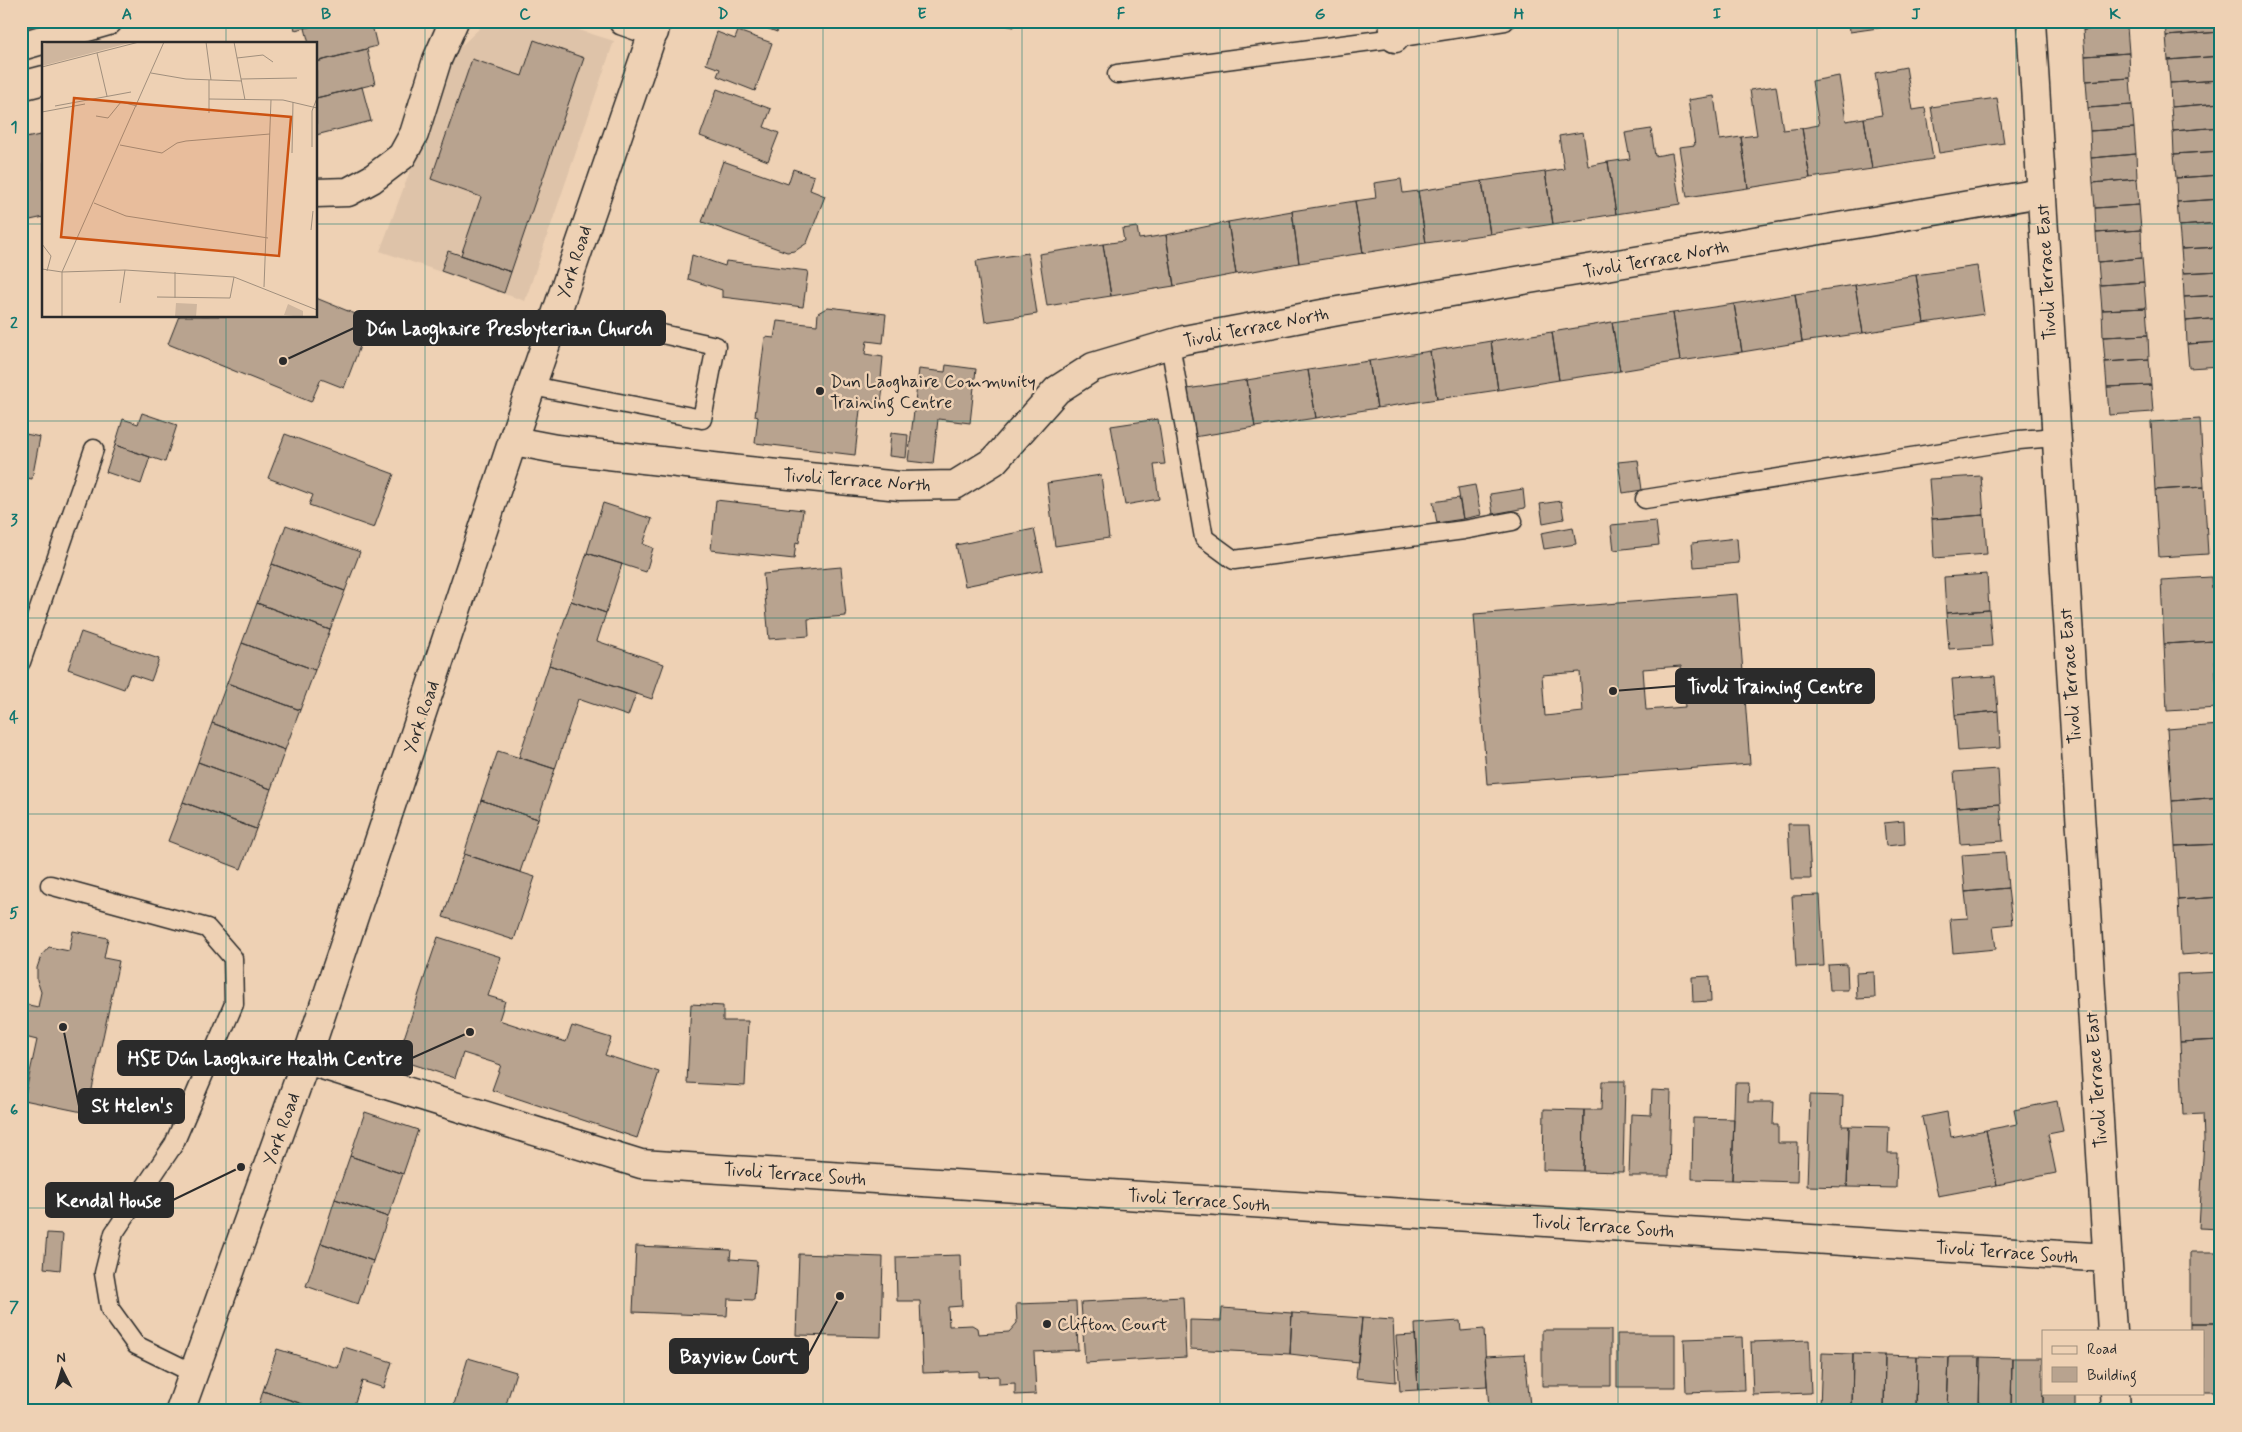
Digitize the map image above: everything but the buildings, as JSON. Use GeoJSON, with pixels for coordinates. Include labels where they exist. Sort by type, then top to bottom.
{"type":"FeatureCollection","features":[{"type":"Feature","properties":{"kind":"street"},"geometry":{"type":"LineString","coordinates":[[21,46],[108,21]]}},
{"type":"Feature","properties":{"kind":"street"},"geometry":{"type":"LineString","coordinates":[[318,193],[348,192],[372,179],[402,156],[414,134],[437,60],[454,21]]}},
{"type":"Feature","properties":{"kind":"street"},"geometry":{"type":"LineString","coordinates":[[623,21],[655,26]]}},
{"type":"Feature","properties":{"kind":"street","name":"Tivoli Terrace East"},"geometry":{"type":"LineString","coordinates":[[2030,21],[2112,1330]]}},
{"type":"Feature","properties":{"kind":"street","name":"York Road"},"geometry":{"type":"LineString","coordinates":[[180,1411],[306,1060],[655,26]]}},
{"type":"Feature","properties":{"kind":"street"},"geometry":{"type":"LineString","coordinates":[[21,86],[42,81]]}},
{"type":"Feature","properties":{"kind":"street","name":"Tivoli Terrace North"},"geometry":{"type":"LineString","coordinates":[[514,441],[556,449],[748,471],[900,486],[955,485],[994,462],[1057,390],[1093,367],[1170,344],[1338,311],[2041,193]]}},
{"type":"Feature","properties":{"kind":"street","name":"Tivoli Terrace South"},"geometry":{"type":"LineString","coordinates":[[306,1060],[640,1164],[2108,1258]]}},
{"type":"Feature","properties":{"kind":"street"},"geometry":{"type":"LineString","coordinates":[[2115,1394],[2116,1411]]}},
{"type":"Feature","properties":{"kind":"lane"},"geometry":{"type":"LineString","coordinates":[[1117,74],[1394,30],[1505,21]]}},
{"type":"Feature","properties":{"kind":"lane"},"geometry":{"type":"LineString","coordinates":[[532,386],[702,419],[716,346],[626,326]]}},
{"type":"Feature","properties":{"kind":"lane"},"geometry":{"type":"LineString","coordinates":[[1170,344],[1204,538],[1234,560],[1455,531],[1513,521]]}},
{"type":"Feature","properties":{"kind":"lane"},"geometry":{"type":"LineString","coordinates":[[1645,499],[2019,440],[2055,437]]}},
{"type":"Feature","properties":{"kind":"lane"},"geometry":{"type":"LineString","coordinates":[[21,662],[94,449]]}},
{"type":"Feature","properties":{"kind":"lane"},"geometry":{"type":"LineString","coordinates":[[50,885],[207,928],[233,958],[234,1004],[174,1144],[114,1233],[104,1273],[110,1309],[136,1345],[193,1373]]}},
{"type":"Feature","properties":{"kind":"shaded area"},"geometry":{"type":"Polygon","coordinates":[[[487,21],[550,21],[614,41],[525,301],[380,251],[454,53],[487,21]]]}},
{"type":"Feature","properties":{"kind":"place","name":"Dún Laoghaire Presbyterian Church"},"geometry":{"type":"Point","coordinates":[283,361]}},
{"type":"Feature","properties":{"kind":"place","name":"Dun Laoghaire Community Training Centre"},"geometry":{"type":"Point","coordinates":[820,391]}},
{"type":"Feature","properties":{"kind":"place","name":"Tivoli Training Centre"},"geometry":{"type":"Point","coordinates":[1613,691]}},
{"type":"Feature","properties":{"kind":"place","name":"St Helen's"},"geometry":{"type":"Point","coordinates":[63,1027]}},
{"type":"Feature","properties":{"kind":"place","name":"HSE Dún Laoghaire Health Centre"},"geometry":{"type":"Point","coordinates":[470,1032]}},
{"type":"Feature","properties":{"kind":"place","name":"Kendal House"},"geometry":{"type":"Point","coordinates":[241,1167]}},
{"type":"Feature","properties":{"kind":"place","name":"Bayview Court"},"geometry":{"type":"Point","coordinates":[840,1296]}},
{"type":"Feature","properties":{"kind":"place","name":"Clifton Court"},"geometry":{"type":"Point","coordinates":[1047,1324]}}]}
